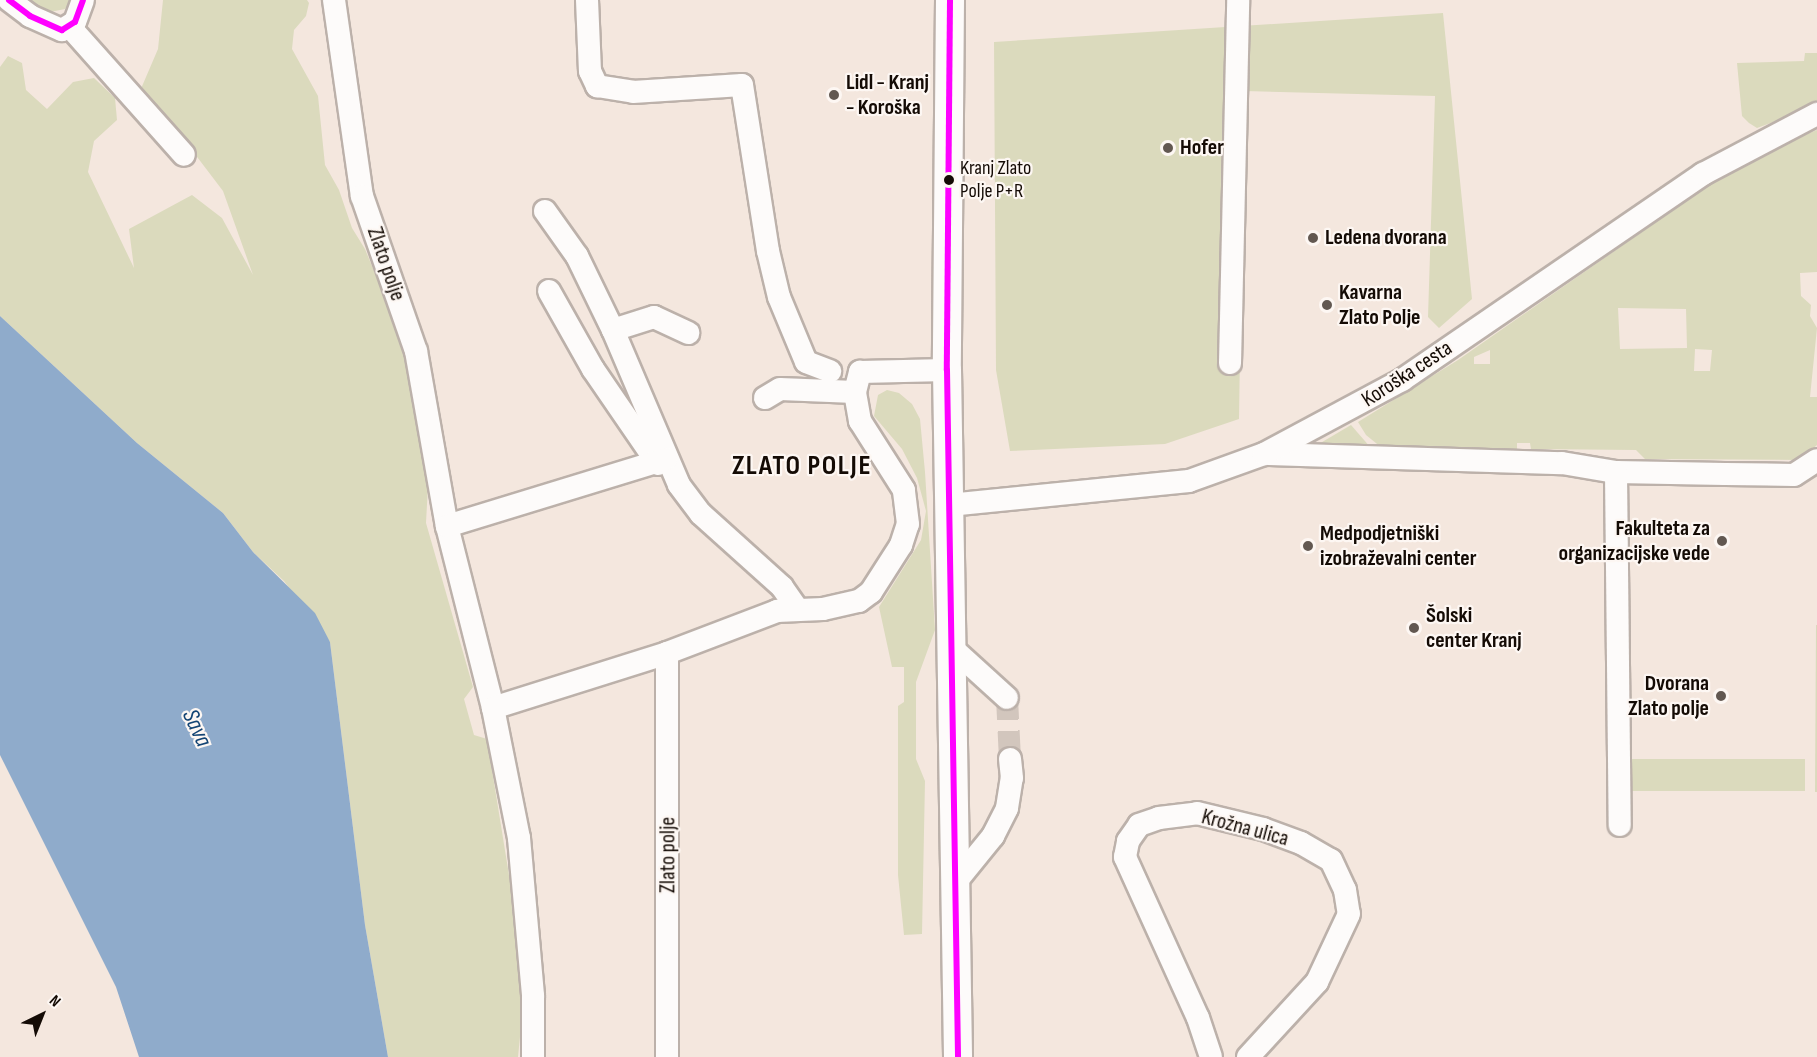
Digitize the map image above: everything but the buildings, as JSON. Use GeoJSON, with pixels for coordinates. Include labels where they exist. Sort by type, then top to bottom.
{"type":"FeatureCollection","features":[{"type":"Feature","properties":{"kind":"main road"},"geometry":{"type":"LineString","coordinates":[[950,0],[947,370],[958,1057]]}},
{"type":"Feature","properties":{"kind":"street"},"geometry":{"type":"LineString","coordinates":[[9,0],[54,28],[70,27]]}},
{"type":"Feature","properties":{"kind":"street"},"geometry":{"type":"LineString","coordinates":[[70,27],[83,0]]}},
{"type":"Feature","properties":{"kind":"street","name":"Zlato polje"},"geometry":{"type":"LineString","coordinates":[[334,0],[362,196],[416,351],[447,526],[493,708],[519,838],[533,996],[532,1057]]}},
{"type":"Feature","properties":{"kind":"street"},"geometry":{"type":"LineString","coordinates":[[587,0],[590,71],[597,87],[633,92],[742,85],[768,251],[779,297],[806,362],[830,371]]}},
{"type":"Feature","properties":{"kind":"street"},"geometry":{"type":"LineString","coordinates":[[1230,363],[1238,0]]}},
{"type":"Feature","properties":{"kind":"street"},"geometry":{"type":"LineString","coordinates":[[70,27],[184,156]]}},
{"type":"Feature","properties":{"kind":"street","name":"Koroška cesta"},"geometry":{"type":"LineString","coordinates":[[949,505],[1189,481],[1264,454],[1402,380],[1703,174],[1817,114]]}},
{"type":"Feature","properties":{"kind":"street"},"geometry":{"type":"LineString","coordinates":[[544,211],[577,256],[613,330],[662,461]]}},
{"type":"Feature","properties":{"kind":"street"},"geometry":{"type":"LineString","coordinates":[[549,291],[592,369],[701,514],[782,587],[798,610]]}},
{"type":"Feature","properties":{"kind":"street"},"geometry":{"type":"LineString","coordinates":[[613,330],[654,317],[688,333]]}},
{"type":"Feature","properties":{"kind":"street"},"geometry":{"type":"LineString","coordinates":[[493,708],[667,652],[777,611],[850,603],[872,592],[901,545],[908,524],[904,490],[860,421],[855,392],[860,372],[947,370]]}},
{"type":"Feature","properties":{"kind":"street"},"geometry":{"type":"LineString","coordinates":[[765,398],[780,389],[855,392]]}},
{"type":"Feature","properties":{"kind":"street"},"geometry":{"type":"LineString","coordinates":[[1264,454],[1562,463],[1616,472],[1794,475],[1817,460]]}},
{"type":"Feature","properties":{"kind":"street"},"geometry":{"type":"LineString","coordinates":[[447,526],[662,461]]}},
{"type":"Feature","properties":{"kind":"street"},"geometry":{"type":"LineString","coordinates":[[1616,472],[1620,825]]}},
{"type":"Feature","properties":{"kind":"street"},"geometry":{"type":"LineString","coordinates":[[952,648],[1007,698]]}},
{"type":"Feature","properties":{"kind":"street","name":"Zlato polje"},"geometry":{"type":"LineString","coordinates":[[667,652],[667,1057]]}},
{"type":"Feature","properties":{"kind":"street"},"geometry":{"type":"LineString","coordinates":[[954,885],[993,836],[1007,808],[1012,778],[1010,759]]}},
{"type":"Feature","properties":{"kind":"street","name":"Krožna ulica"},"geometry":{"type":"LineString","coordinates":[[1211,1057],[1198,1018],[1125,857],[1128,842],[1139,825],[1159,818],[1197,813],[1263,829],[1301,843],[1331,860],[1345,890],[1349,914],[1317,982],[1248,1057]]}},
{"type":"Feature","properties":{"kind":"green space"},"geometry":{"type":"Polygon","coordinates":[[[21,0],[71,0],[65,9],[50,12],[37,11],[21,0]]]}},
{"type":"Feature","properties":{"kind":"green space"},"geometry":{"type":"Polygon","coordinates":[[[163,0],[307,0],[309,3],[306,16],[294,30],[292,49],[318,96],[325,165],[339,190],[352,228],[365,249],[408,354],[430,448],[426,523],[473,687],[464,699],[474,735],[487,739],[519,937],[524,997],[518,1057],[388,1057],[365,925],[330,642],[284,581],[253,552],[223,513],[137,443],[0,316],[0,67],[8,56],[22,63],[26,90],[47,109],[73,82],[94,78],[115,98],[117,120],[94,141],[88,172],[134,268],[129,229],[192,195],[222,218],[253,275],[223,191],[188,145],[140,91],[158,49],[163,0]]]}},
{"type":"Feature","properties":{"kind":"green space"},"geometry":{"type":"Polygon","coordinates":[[[1443,13],[1472,299],[1439,328],[1428,317],[1435,96],[1244,91],[1239,419],[1165,444],[1010,451],[996,370],[994,42],[1443,13]]]}},
{"type":"Feature","properties":{"kind":"green space"},"geometry":{"type":"Polygon","coordinates":[[[1805,53],[1817,53],[1817,106],[1757,128],[1749,123],[1742,116],[1737,63],[1804,61],[1805,53]]]}},
{"type":"Feature","properties":{"kind":"green space"},"geometry":{"type":"Polygon","coordinates":[[[1817,130],[1817,272],[1800,273],[1801,296],[1811,305],[1810,316],[1817,328],[1810,397],[1817,397],[1817,445],[1800,460],[1645,459],[1636,450],[1531,449],[1530,443],[1517,443],[1517,449],[1382,448],[1366,435],[1358,422],[1458,360],[1722,176],[1760,153],[1817,130]],[[1618,308],[1620,349],[1687,348],[1686,309],[1618,308]],[[1695,349],[1694,371],[1710,371],[1712,350],[1695,349]],[[1490,350],[1474,357],[1474,364],[1490,364],[1490,350]]]}},
{"type":"Feature","properties":{"kind":"green space"},"geometry":{"type":"Polygon","coordinates":[[[887,390],[899,393],[912,404],[920,419],[935,630],[916,682],[916,759],[925,781],[922,934],[904,935],[898,875],[898,706],[904,702],[904,667],[892,667],[879,607],[921,540],[926,511],[917,478],[902,449],[874,416],[878,395],[887,390]]]}},
{"type":"Feature","properties":{"kind":"green space"},"geometry":{"type":"Polygon","coordinates":[[[1351,425],[1371,448],[1312,448],[1351,425]]]}},
{"type":"Feature","properties":{"kind":"green space"},"geometry":{"type":"Polygon","coordinates":[[[1816,625],[1817,792],[1815,792],[1816,625]]]}},
{"type":"Feature","properties":{"kind":"green space"},"geometry":{"type":"Polygon","coordinates":[[[1626,759],[1805,759],[1805,791],[1626,791],[1626,759]]]}},
{"type":"Feature","properties":{"kind":"water","name":"Sava"},"geometry":{"type":"Polygon","coordinates":[[[0,316],[137,443],[223,513],[253,552],[315,613],[330,642],[365,925],[388,1057],[139,1057],[116,987],[0,755],[0,316]]]}},
{"type":"Feature","properties":{"kind":"tunnel"},"geometry":{"type":"LineString","coordinates":[[1007,698],[1010,759]]}},
{"type":"Feature","properties":{"kind":"transit line"},"geometry":{"type":"LineString","coordinates":[[9,0],[30,16],[62,30],[75,22],[83,0]]}},
{"type":"Feature","properties":{"kind":"transit line"},"geometry":{"type":"LineString","coordinates":[[950,0],[947,370],[958,1057]]}},
{"type":"Feature","properties":{"kind":"place","name":"Lidl - Kranj - Koroška"},"geometry":{"type":"Point","coordinates":[834,95]}},
{"type":"Feature","properties":{"kind":"place","name":"Hofer"},"geometry":{"type":"Point","coordinates":[1168,148]}},
{"type":"Feature","properties":{"kind":"place","name":"Kranj Zlato Polje P+R"},"geometry":{"type":"Point","coordinates":[949,180]}},
{"type":"Feature","properties":{"kind":"place","name":"Ledena dvorana"},"geometry":{"type":"Point","coordinates":[1313,238]}},
{"type":"Feature","properties":{"kind":"place","name":"Kavarna Zlato Polje"},"geometry":{"type":"Point","coordinates":[1327,305]}},
{"type":"Feature","properties":{"kind":"place","name":"Fakulteta za organizacijske vede"},"geometry":{"type":"Point","coordinates":[1722,541]}},
{"type":"Feature","properties":{"kind":"place","name":"Medpodjetniški izobraževalni center"},"geometry":{"type":"Point","coordinates":[1308,546]}},
{"type":"Feature","properties":{"kind":"place","name":"Šolski center Kranj"},"geometry":{"type":"Point","coordinates":[1414,628]}},
{"type":"Feature","properties":{"kind":"place","name":"Dvorana Zlato polje"},"geometry":{"type":"Point","coordinates":[1721,696]}},
{"type":"Feature","properties":{"kind":"district","name":"ZLATO POLJE"},"geometry":{"type":"Point","coordinates":[802,466]}}]}
